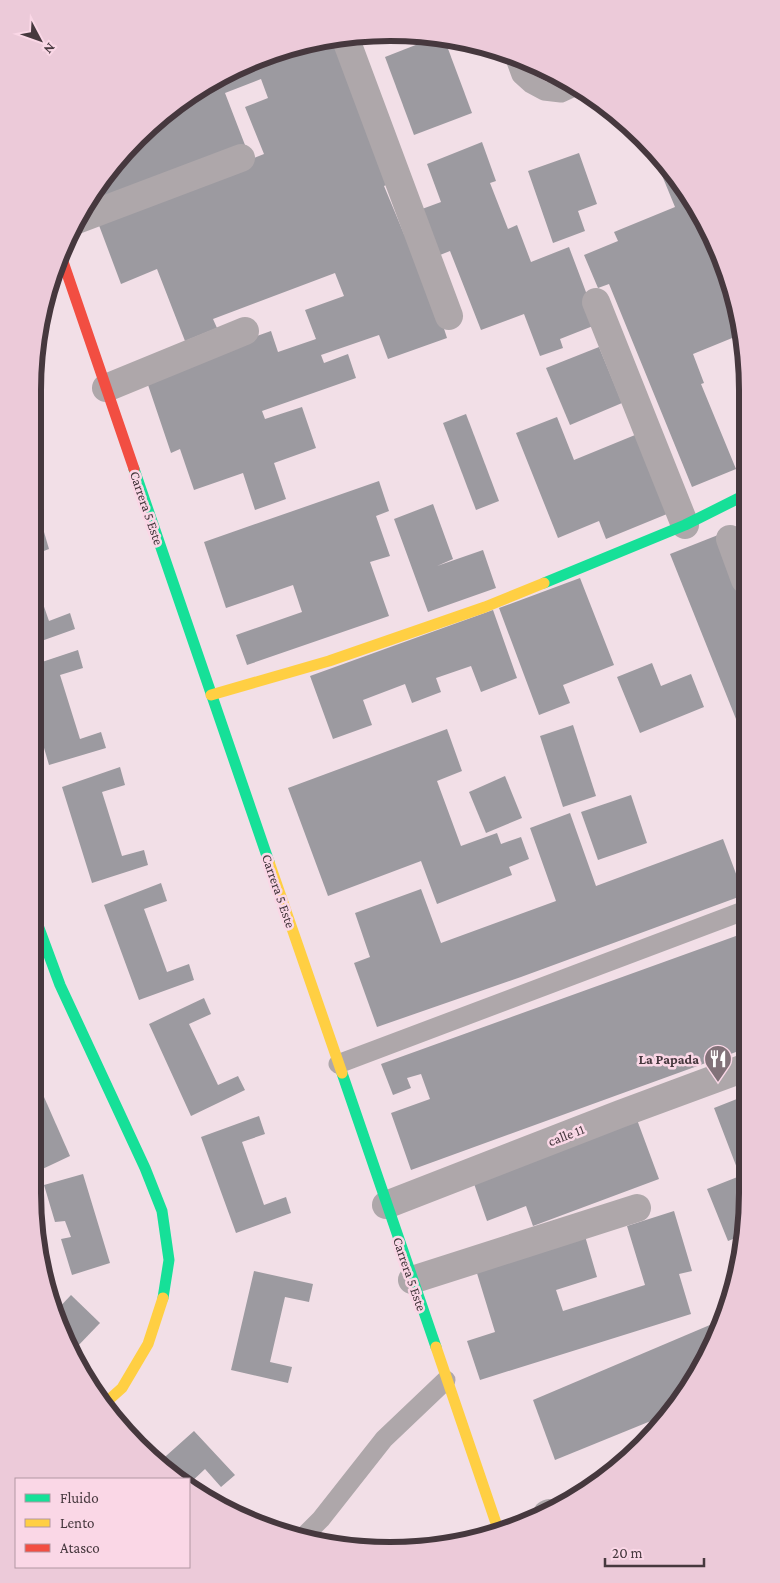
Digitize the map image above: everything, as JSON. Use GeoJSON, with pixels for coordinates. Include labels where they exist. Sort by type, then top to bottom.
{"type":"FeatureCollection","features":[{"type":"Feature","properties":{"kind":"street"},"geometry":{"type":"LineString","coordinates":[[347,44],[449,316]]}},
{"type":"Feature","properties":{"kind":"street"},"geometry":{"type":"LineString","coordinates":[[88,216],[241,158]]}},
{"type":"Feature","properties":{"kind":"street","name":"Carrera 5 Este"},"geometry":{"type":"LineString","coordinates":[[64,266],[497,1525]]}},
{"type":"Feature","properties":{"kind":"street"},"geometry":{"type":"LineString","coordinates":[[596,302],[685,526]]}},
{"type":"Feature","properties":{"kind":"street"},"geometry":{"type":"LineString","coordinates":[[106,388],[245,331]]}},
{"type":"Feature","properties":{"kind":"street"},"geometry":{"type":"LineString","coordinates":[[211,694],[329,661],[485,607],[685,526],[739,498]]}},
{"type":"Feature","properties":{"kind":"street"},"geometry":{"type":"LineString","coordinates":[[730,539],[739,564]]}},
{"type":"Feature","properties":{"kind":"street"},"geometry":{"type":"LineString","coordinates":[[41,935],[60,985],[145,1168],[162,1211],[169,1260],[163,1301],[148,1344],[122,1388],[109,1400]]}},
{"type":"Feature","properties":{"kind":"street","name":"calle 11"},"geometry":{"type":"LineString","coordinates":[[386,1205],[654,1100],[739,1069]]}},
{"type":"Feature","properties":{"kind":"street"},"geometry":{"type":"LineString","coordinates":[[412,1280],[637,1208]]}},
{"type":"Feature","properties":{"kind":"lane"},"geometry":{"type":"LineString","coordinates":[[518,66],[521,75],[531,84],[544,91],[561,92],[567,90]]}},
{"type":"Feature","properties":{"kind":"lane"},"geometry":{"type":"LineString","coordinates":[[338,1064],[739,913]]}},
{"type":"Feature","properties":{"kind":"lane"},"geometry":{"type":"LineString","coordinates":[[308,1532],[321,1519],[384,1439],[446,1380]]}},
{"type":"Feature","properties":{"kind":"building"},"geometry":{"type":"Polygon","coordinates":[[[421,43],[447,46],[472,113],[414,135],[385,57],[421,43]]]}},
{"type":"Feature","properties":{"kind":"building"},"geometry":{"type":"Polygon","coordinates":[[[337,45],[395,181],[384,186],[404,234],[409,232],[447,338],[388,359],[379,335],[321,355],[324,363],[348,354],[356,378],[262,411],[265,419],[302,407],[316,448],[274,463],[286,499],[255,510],[243,473],[194,490],[180,449],[171,453],[145,376],[271,331],[278,352],[316,339],[305,310],[344,296],[335,273],[213,319],[217,328],[185,341],[157,269],[121,284],[97,220],[264,154],[245,107],[268,98],[261,79],[225,93],[245,145],[99,204],[98,200],[100,196],[143,143],[196,100],[236,77],[257,68],[300,53],[337,45]]]}},
{"type":"Feature","properties":{"kind":"building"},"geometry":{"type":"Polygon","coordinates":[[[482,142],[496,181],[490,183],[508,229],[517,225],[531,262],[569,247],[598,324],[560,339],[563,348],[540,356],[524,314],[481,330],[450,251],[440,255],[422,209],[441,202],[427,164],[482,142]]]}},
{"type":"Feature","properties":{"kind":"building"},"geometry":{"type":"Polygon","coordinates":[[[579,153],[597,204],[578,211],[585,231],[553,243],[528,171],[579,153]]]}},
{"type":"Feature","properties":{"kind":"building"},"geometry":{"type":"Polygon","coordinates":[[[659,169],[680,196],[703,236],[727,300],[735,337],[693,354],[704,383],[701,384],[736,469],[692,487],[609,284],[598,288],[584,255],[618,241],[614,232],[675,207],[659,169]]]}},
{"type":"Feature","properties":{"kind":"building"},"geometry":{"type":"Polygon","coordinates":[[[599,347],[622,403],[570,425],[546,368],[599,347]]]}},
{"type":"Feature","properties":{"kind":"building"},"geometry":{"type":"Polygon","coordinates":[[[466,414],[499,501],[476,510],[443,423],[466,414]]]}},
{"type":"Feature","properties":{"kind":"building"},"geometry":{"type":"Polygon","coordinates":[[[557,417],[574,460],[635,435],[667,514],[606,539],[599,521],[558,538],[516,433],[557,417]]]}},
{"type":"Feature","properties":{"kind":"building"},"geometry":{"type":"Polygon","coordinates":[[[379,481],[389,511],[376,516],[390,556],[370,562],[389,616],[247,665],[236,635],[302,612],[293,585],[226,608],[204,542],[379,481]]]}},
{"type":"Feature","properties":{"kind":"building"},"geometry":{"type":"Polygon","coordinates":[[[433,504],[453,559],[437,566],[483,550],[496,588],[428,612],[394,519],[433,504]]]}},
{"type":"Feature","properties":{"kind":"building"},"geometry":{"type":"Polygon","coordinates":[[[44,532],[49,549],[41,552],[41,533],[44,532]]]}},
{"type":"Feature","properties":{"kind":"building"},"geometry":{"type":"Polygon","coordinates":[[[718,535],[739,589],[739,726],[670,554],[718,535]]]}},
{"type":"Feature","properties":{"kind":"building"},"geometry":{"type":"Polygon","coordinates":[[[580,578],[614,665],[563,685],[570,703],[539,715],[499,608],[580,578]]]}},
{"type":"Feature","properties":{"kind":"building"},"geometry":{"type":"Polygon","coordinates":[[[41,598],[49,621],[70,613],[75,629],[41,641],[41,598]]]}},
{"type":"Feature","properties":{"kind":"building"},"geometry":{"type":"Polygon","coordinates":[[[493,610],[517,678],[481,692],[471,666],[436,678],[441,692],[412,703],[405,684],[363,700],[372,725],[333,739],[310,676],[493,610]]]}},
{"type":"Feature","properties":{"kind":"building"},"geometry":{"type":"Polygon","coordinates":[[[78,650],[83,668],[60,675],[80,739],[101,732],[106,748],[49,765],[41,738],[41,662],[78,650]]]}},
{"type":"Feature","properties":{"kind":"building"},"geometry":{"type":"Polygon","coordinates":[[[652,663],[661,686],[691,674],[704,707],[640,733],[617,677],[652,663]]]}},
{"type":"Feature","properties":{"kind":"building"},"geometry":{"type":"Polygon","coordinates":[[[573,725],[596,796],[563,807],[540,736],[573,725]]]}},
{"type":"Feature","properties":{"kind":"building"},"geometry":{"type":"Polygon","coordinates":[[[447,729],[462,771],[437,781],[461,846],[497,833],[501,844],[521,837],[529,859],[509,867],[512,875],[437,904],[421,861],[328,896],[288,788],[447,729]]]}},
{"type":"Feature","properties":{"kind":"building"},"geometry":{"type":"Polygon","coordinates":[[[120,767],[125,785],[102,792],[122,856],[144,850],[148,865],[92,883],[62,787],[120,767]]]}},
{"type":"Feature","properties":{"kind":"building"},"geometry":{"type":"Polygon","coordinates":[[[505,776],[522,818],[486,833],[469,792],[505,776]]]}},
{"type":"Feature","properties":{"kind":"building"},"geometry":{"type":"Polygon","coordinates":[[[631,795],[647,843],[598,860],[581,812],[631,795]]]}},
{"type":"Feature","properties":{"kind":"building"},"geometry":{"type":"Polygon","coordinates":[[[570,813],[596,886],[723,839],[739,882],[739,897],[521,977],[377,1027],[354,963],[370,957],[355,913],[421,889],[441,943],[556,901],[530,828],[570,813]]]}},
{"type":"Feature","properties":{"kind":"building"},"geometry":{"type":"Polygon","coordinates":[[[161,883],[167,901],[144,909],[167,972],[189,964],[194,980],[139,1000],[104,905],[161,883]]]}},
{"type":"Feature","properties":{"kind":"building"},"geometry":{"type":"Polygon","coordinates":[[[739,935],[739,1051],[411,1170],[391,1113],[430,1099],[421,1074],[407,1078],[411,1088],[393,1095],[381,1064],[739,935]]]}},
{"type":"Feature","properties":{"kind":"building"},"geometry":{"type":"Polygon","coordinates":[[[204,998],[211,1014],[189,1024],[218,1085],[238,1076],[245,1090],[191,1116],[149,1024],[204,998]]]}},
{"type":"Feature","properties":{"kind":"building"},"geometry":{"type":"Polygon","coordinates":[[[41,1090],[70,1156],[41,1170],[41,1090]]]}},
{"type":"Feature","properties":{"kind":"building"},"geometry":{"type":"Polygon","coordinates":[[[739,1098],[739,1173],[714,1108],[739,1098]]]}},
{"type":"Feature","properties":{"kind":"building"},"geometry":{"type":"Polygon","coordinates":[[[259,1116],[265,1134],[242,1142],[264,1205],[286,1197],[291,1213],[236,1233],[201,1137],[259,1116]]]}},
{"type":"Feature","properties":{"kind":"building"},"geometry":{"type":"Polygon","coordinates":[[[636,1117],[659,1179],[533,1226],[526,1206],[487,1221],[472,1178],[636,1117]]]}},
{"type":"Feature","properties":{"kind":"building"},"geometry":{"type":"Polygon","coordinates":[[[83,1174],[110,1263],[72,1275],[61,1239],[71,1237],[65,1221],[55,1222],[44,1185],[83,1174]]]}},
{"type":"Feature","properties":{"kind":"building"},"geometry":{"type":"Polygon","coordinates":[[[739,1176],[736,1238],[728,1241],[707,1189],[739,1176]]]}},
{"type":"Feature","properties":{"kind":"building"},"geometry":{"type":"Polygon","coordinates":[[[674,1211],[692,1271],[679,1274],[691,1314],[480,1380],[467,1341],[495,1332],[476,1270],[585,1236],[597,1277],[556,1290],[563,1311],[645,1285],[627,1226],[674,1211]]]}},
{"type":"Feature","properties":{"kind":"building"},"geometry":{"type":"Polygon","coordinates":[[[254,1271],[313,1284],[309,1302],[285,1297],[270,1362],[292,1367],[288,1383],[231,1370],[254,1271]]]}},
{"type":"Feature","properties":{"kind":"building"},"geometry":{"type":"Polygon","coordinates":[[[71,1295],[100,1323],[77,1347],[68,1326],[60,1306],[71,1295]]]}},
{"type":"Feature","properties":{"kind":"building"},"geometry":{"type":"Polygon","coordinates":[[[713,1324],[703,1347],[680,1387],[655,1419],[555,1460],[533,1400],[713,1324]]]}},
{"type":"Feature","properties":{"kind":"building"},"geometry":{"type":"Polygon","coordinates":[[[194,1431],[235,1475],[221,1487],[205,1469],[193,1481],[164,1458],[194,1431]]]}},
{"type":"Feature","properties":{"kind":"traffic: fast"},"geometry":{"type":"LineString","coordinates":[[134,469],[269,862]]}},
{"type":"Feature","properties":{"kind":"traffic: fast"},"geometry":{"type":"LineString","coordinates":[[544,583],[685,525],[739,498]]}},
{"type":"Feature","properties":{"kind":"traffic: fast"},"geometry":{"type":"LineString","coordinates":[[41,934],[60,985],[145,1168],[162,1211],[169,1260],[163,1298]]}},
{"type":"Feature","properties":{"kind":"traffic: fast"},"geometry":{"type":"LineString","coordinates":[[342,1073],[436,1347]]}},
{"type":"Feature","properties":{"kind":"traffic: slow"},"geometry":{"type":"LineString","coordinates":[[211,695],[329,661],[485,607],[544,583]]}},
{"type":"Feature","properties":{"kind":"traffic: slow"},"geometry":{"type":"LineString","coordinates":[[269,862],[342,1073]]}},
{"type":"Feature","properties":{"kind":"traffic: slow"},"geometry":{"type":"LineString","coordinates":[[109,1400],[122,1388],[148,1344],[163,1298]]}},
{"type":"Feature","properties":{"kind":"traffic: slow"},"geometry":{"type":"LineString","coordinates":[[436,1347],[497,1525]]}},
{"type":"Feature","properties":{"kind":"traffic: jam"},"geometry":{"type":"LineString","coordinates":[[65,266],[134,469]]}},
{"type":"Feature","properties":{"kind":"place","name":"La Papada"},"geometry":{"type":"Point","coordinates":[718,1083]}}]}
